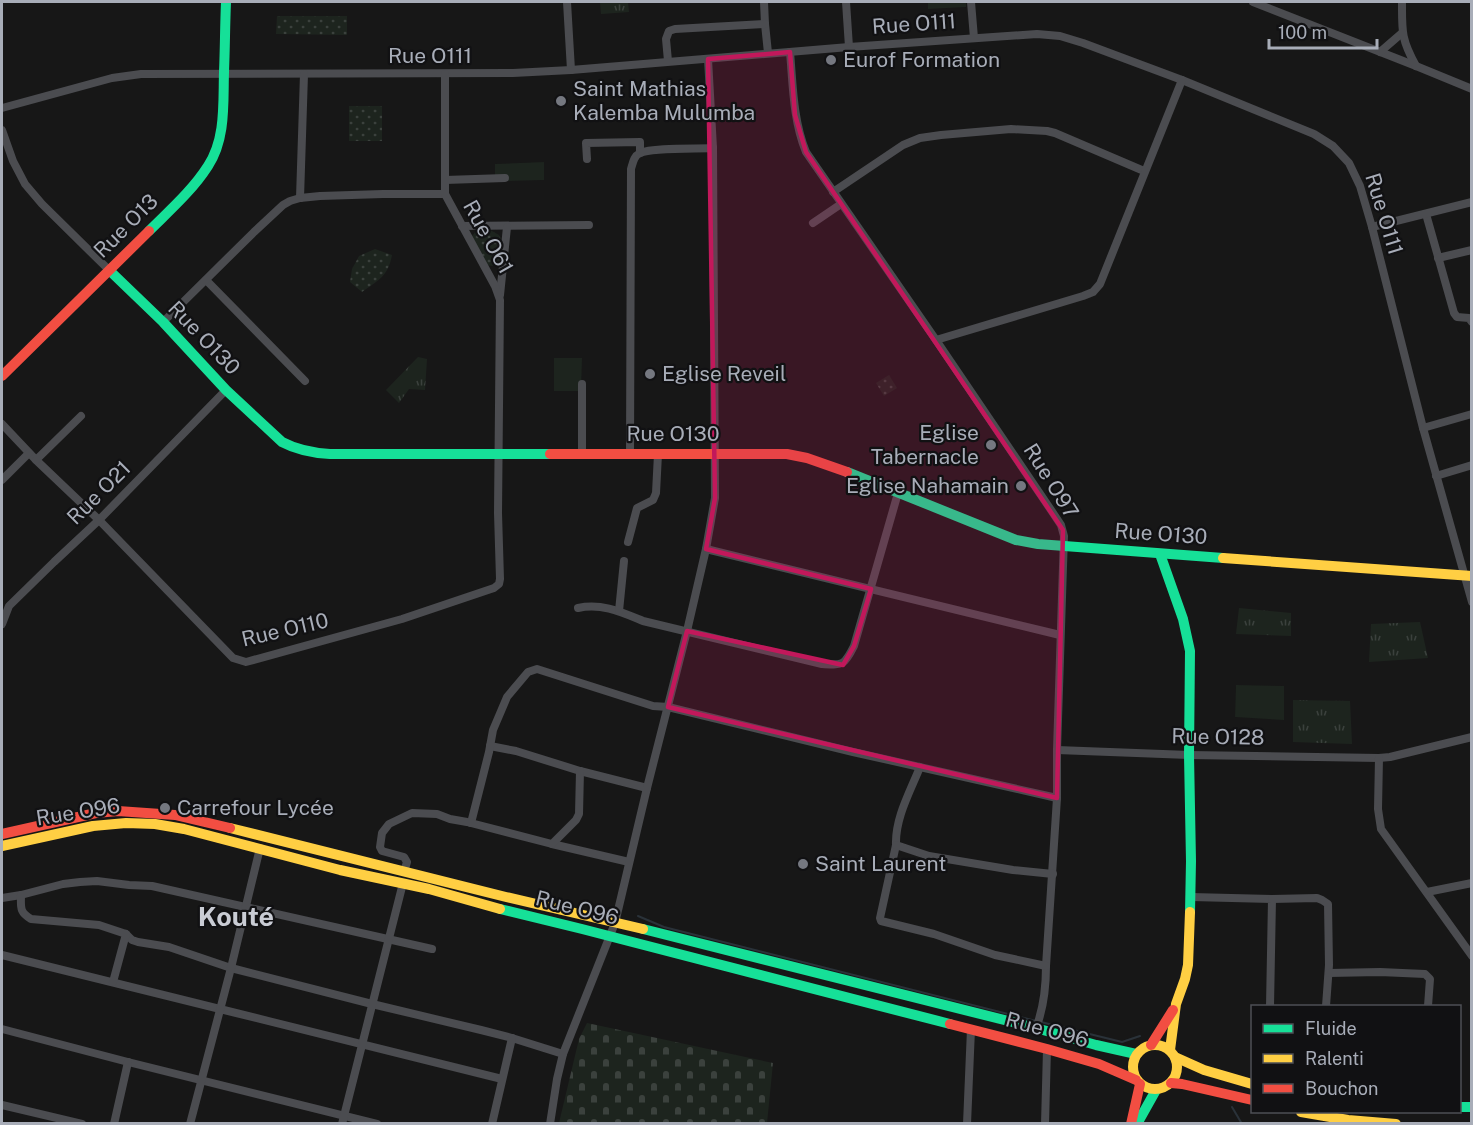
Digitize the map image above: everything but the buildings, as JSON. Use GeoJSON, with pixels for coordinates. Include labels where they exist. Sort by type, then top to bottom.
{"type":"FeatureCollection","features":[{"type":"Feature","properties":{"kind":"main road","name":"Rue O13"},"geometry":{"type":"LineString","coordinates":[[2,376],[195,184],[208,165],[216,150],[221,132],[226,2]]}},
{"type":"Feature","properties":{"kind":"main road","name":"Rue O130"},"geometry":{"type":"LineString","coordinates":[[110,271],[163,322],[226,390],[282,442],[305,451],[330,454],[787,454],[826,464],[1016,540],[1038,544],[1468,576]]}},
{"type":"Feature","properties":{"kind":"main road"},"geometry":{"type":"LineString","coordinates":[[1160,554],[1187,633],[1190,651],[1191,897],[1188,965],[1185,979],[1176,1004],[1151,1045],[1136,1054],[1132,1064],[1134,1075],[1145,1088],[1161,1089],[1171,1083],[1177,1073],[1177,1062],[1172,1054],[1176,1004]]}},
{"type":"Feature","properties":{"kind":"main road","name":"Rue O96"},"geometry":{"type":"LineString","coordinates":[[2,834],[96,813],[118,811],[175,815],[404,877],[506,897],[615,923],[1136,1054]]}},
{"type":"Feature","properties":{"kind":"main road","name":"Rue O96"},"geometry":{"type":"LineString","coordinates":[[2,846],[98,826],[141,823],[184,829],[340,870],[404,877],[429,888],[487,906],[1047,1049],[1099,1064],[1138,1082]]}},
{"type":"Feature","properties":{"kind":"main road"},"geometry":{"type":"LineString","coordinates":[[1151,1045],[1161,1046],[1204,1070],[1251,1084]]}},
{"type":"Feature","properties":{"kind":"main road"},"geometry":{"type":"LineString","coordinates":[[1131,1124],[1138,1082]]}},
{"type":"Feature","properties":{"kind":"main road"},"geometry":{"type":"LineString","coordinates":[[1171,1083],[1251,1100]]}},
{"type":"Feature","properties":{"kind":"main road"},"geometry":{"type":"LineString","coordinates":[[1137,1124],[1156,1090]]}},
{"type":"Feature","properties":{"kind":"main road"},"geometry":{"type":"LineString","coordinates":[[1307,1113],[1356,1121],[1396,1124]]}},
{"type":"Feature","properties":{"kind":"street"},"geometry":{"type":"LineString","coordinates":[[567,2],[572,70]]}},
{"type":"Feature","properties":{"kind":"street"},"geometry":{"type":"LineString","coordinates":[[764,2],[768,53]]}},
{"type":"Feature","properties":{"kind":"street"},"geometry":{"type":"LineString","coordinates":[[846,2],[849,47]]}},
{"type":"Feature","properties":{"kind":"street"},"geometry":{"type":"LineString","coordinates":[[971,2],[974,38]]}},
{"type":"Feature","properties":{"kind":"street"},"geometry":{"type":"LineString","coordinates":[[1253,2],[1472,89]]}},
{"type":"Feature","properties":{"kind":"street"},"geometry":{"type":"LineString","coordinates":[[1402,2],[1402,33],[1408,52],[1416,66]]}},
{"type":"Feature","properties":{"kind":"street"},"geometry":{"type":"LineString","coordinates":[[668,61],[666,39],[669,32],[675,29],[765,24]]}},
{"type":"Feature","properties":{"kind":"street"},"geometry":{"type":"LineString","coordinates":[[1380,52],[1402,33]]}},
{"type":"Feature","properties":{"kind":"street","name":"Rue O111"},"geometry":{"type":"LineString","coordinates":[[2,108],[111,78],[131,75],[165,73],[513,73],[1037,34],[1060,36],[1083,43],[1182,80],[1314,134],[1333,146],[1349,163],[1360,186],[1372,227],[1436,476],[1468,576],[1472,602]]}},
{"type":"Feature","properties":{"kind":"street","name":"Rue O97"},"geometry":{"type":"LineString","coordinates":[[790,51],[795,115],[806,152],[1061,525],[1064,536],[1053,874],[1045,999],[1036,1028]]}},
{"type":"Feature","properties":{"kind":"street"},"geometry":{"type":"LineString","coordinates":[[550,1124],[563,1054],[615,923],[687,631],[715,498],[714,148],[708,59]]}},
{"type":"Feature","properties":{"kind":"street"},"geometry":{"type":"LineString","coordinates":[[300,198],[304,74]]}},
{"type":"Feature","properties":{"kind":"street","name":"Rue O61"},"geometry":{"type":"LineString","coordinates":[[445,74],[445,194],[495,286],[500,300],[499,454]]}},
{"type":"Feature","properties":{"kind":"street"},"geometry":{"type":"LineString","coordinates":[[936,340],[1094,292],[1100,284],[1182,80]]}},
{"type":"Feature","properties":{"kind":"street"},"geometry":{"type":"LineString","coordinates":[[833,192],[903,145],[920,138],[1011,129],[1055,133],[1144,171]]}},
{"type":"Feature","properties":{"kind":"street","name":"Rue O130"},"geometry":{"type":"LineString","coordinates":[[2,130],[13,161],[25,184],[42,204],[110,271]]}},
{"type":"Feature","properties":{"kind":"street"},"geometry":{"type":"LineString","coordinates":[[587,159],[586,143],[640,142],[640,153]]}},
{"type":"Feature","properties":{"kind":"street"},"geometry":{"type":"LineString","coordinates":[[630,454],[632,169],[634,158],[640,153],[653,150],[714,148]]}},
{"type":"Feature","properties":{"kind":"street"},"geometry":{"type":"LineString","coordinates":[[445,180],[505,178]]}},
{"type":"Feature","properties":{"kind":"street"},"geometry":{"type":"LineString","coordinates":[[163,322],[283,205],[290,201],[300,198],[383,194],[445,194]]}},
{"type":"Feature","properties":{"kind":"street"},"geometry":{"type":"LineString","coordinates":[[1372,227],[1472,202]]}},
{"type":"Feature","properties":{"kind":"street"},"geometry":{"type":"LineString","coordinates":[[813,223],[841,204]]}},
{"type":"Feature","properties":{"kind":"street"},"geometry":{"type":"LineString","coordinates":[[1426,214],[1454,313],[1458,317],[1469,318],[1472,322]]}},
{"type":"Feature","properties":{"kind":"street"},"geometry":{"type":"LineString","coordinates":[[462,226],[589,225]]}},
{"type":"Feature","properties":{"kind":"street"},"geometry":{"type":"LineString","coordinates":[[500,300],[507,226]]}},
{"type":"Feature","properties":{"kind":"street"},"geometry":{"type":"LineString","coordinates":[[1438,258],[1472,250]]}},
{"type":"Feature","properties":{"kind":"street"},"geometry":{"type":"LineString","coordinates":[[206,280],[304,381]]}},
{"type":"Feature","properties":{"kind":"street"},"geometry":{"type":"LineString","coordinates":[[582,384],[582,454]]}},
{"type":"Feature","properties":{"kind":"street","name":"Rue O21"},"geometry":{"type":"LineString","coordinates":[[2,624],[9,606],[99,520],[226,390]]}},
{"type":"Feature","properties":{"kind":"street"},"geometry":{"type":"LineString","coordinates":[[1423,428],[1472,414]]}},
{"type":"Feature","properties":{"kind":"street"},"geometry":{"type":"LineString","coordinates":[[36,460],[81,416]]}},
{"type":"Feature","properties":{"kind":"street","name":"Rue O110"},"geometry":{"type":"LineString","coordinates":[[2,424],[233,658],[246,662],[402,619],[494,588],[499,584],[499,454]]}},
{"type":"Feature","properties":{"kind":"street"},"geometry":{"type":"LineString","coordinates":[[2,480],[29,453]]}},
{"type":"Feature","properties":{"kind":"street"},"geometry":{"type":"LineString","coordinates":[[628,542],[637,508],[653,500],[656,493],[658,454]]}},
{"type":"Feature","properties":{"kind":"street"},"geometry":{"type":"LineString","coordinates":[[1436,476],[1472,465]]}},
{"type":"Feature","properties":{"kind":"street"},"geometry":{"type":"LineString","coordinates":[[578,608],[598,606],[619,610],[643,621],[822,664],[839,665],[845,662],[854,646],[898,493]]}},
{"type":"Feature","properties":{"kind":"street"},"geometry":{"type":"LineString","coordinates":[[706,549],[1060,635]]}},
{"type":"Feature","properties":{"kind":"street"},"geometry":{"type":"LineString","coordinates":[[619,610],[624,561]]}},
{"type":"Feature","properties":{"kind":"street"},"geometry":{"type":"LineString","coordinates":[[471,823],[493,730],[508,695],[528,672],[537,669],[653,706],[668,707],[1057,798]]}},
{"type":"Feature","properties":{"kind":"street","name":"Rue O128"},"geometry":{"type":"LineString","coordinates":[[1057,750],[1379,758],[1472,738]]}},
{"type":"Feature","properties":{"kind":"street"},"geometry":{"type":"LineString","coordinates":[[490,746],[516,751],[579,771],[647,788]]}},
{"type":"Feature","properties":{"kind":"street"},"geometry":{"type":"LineString","coordinates":[[1379,758],[1378,809],[1384,835],[1427,891],[1472,956]]}},
{"type":"Feature","properties":{"kind":"street"},"geometry":{"type":"LineString","coordinates":[[920,767],[904,802],[881,921],[934,934],[995,954],[1046,966]]}},
{"type":"Feature","properties":{"kind":"street"},"geometry":{"type":"LineString","coordinates":[[552,844],[579,814],[579,771]]}},
{"type":"Feature","properties":{"kind":"street"},"geometry":{"type":"LineString","coordinates":[[343,1119],[407,862],[404,857],[382,851],[380,847],[382,833],[389,824],[412,813],[437,814],[629,862]]}},
{"type":"Feature","properties":{"kind":"street"},"geometry":{"type":"LineString","coordinates":[[896,845],[929,856],[1053,874]]}},
{"type":"Feature","properties":{"kind":"street"},"geometry":{"type":"LineString","coordinates":[[190,1124],[260,848]]}},
{"type":"Feature","properties":{"kind":"street"},"geometry":{"type":"LineString","coordinates":[[2,898],[80,882],[161,887],[432,950]]}},
{"type":"Feature","properties":{"kind":"street"},"geometry":{"type":"LineString","coordinates":[[1427,891],[1472,883]]}},
{"type":"Feature","properties":{"kind":"street"},"geometry":{"type":"LineString","coordinates":[[21,894],[21,910],[31,919],[99,925],[126,934],[138,942],[169,947],[231,968],[512,1038],[563,1054]]}},
{"type":"Feature","properties":{"kind":"street"},"geometry":{"type":"LineString","coordinates":[[1191,897],[1317,898],[1328,904],[1329,973],[1326,1005]]}},
{"type":"Feature","properties":{"kind":"street"},"geometry":{"type":"LineString","coordinates":[[1270,1005],[1272,899]]}},
{"type":"Feature","properties":{"kind":"street"},"geometry":{"type":"LineString","coordinates":[[113,982],[126,934]]}},
{"type":"Feature","properties":{"kind":"street"},"geometry":{"type":"LineString","coordinates":[[2,957],[113,982],[502,1079]]}},
{"type":"Feature","properties":{"kind":"street"},"geometry":{"type":"LineString","coordinates":[[1329,973],[1425,974],[1430,980],[1428,1005]]}},
{"type":"Feature","properties":{"kind":"street"},"geometry":{"type":"LineString","coordinates":[[2,1029],[343,1119],[377,1124]]}},
{"type":"Feature","properties":{"kind":"street"},"geometry":{"type":"LineString","coordinates":[[967,1124],[971,1029]]}},
{"type":"Feature","properties":{"kind":"street"},"geometry":{"type":"LineString","coordinates":[[492,1124],[512,1038]]}},
{"type":"Feature","properties":{"kind":"street"},"geometry":{"type":"LineString","coordinates":[[1045,1124],[1047,1049]]}},
{"type":"Feature","properties":{"kind":"street"},"geometry":{"type":"LineString","coordinates":[[114,1124],[128,1062]]}},
{"type":"Feature","properties":{"kind":"street"},"geometry":{"type":"LineString","coordinates":[[2,1105],[43,1119],[82,1124]]}},
{"type":"Feature","properties":{"kind":"highlighted area"},"geometry":{"type":"Polygon","coordinates":[[[790,52],[795,115],[806,152],[1063,530],[1057,798],[668,707],[687,631],[843,665],[854,646],[871,589],[706,549],[715,498],[708,59],[790,52]]]}},
{"type":"Feature","properties":{"kind":"green space"},"geometry":{"type":"Polygon","coordinates":[[[600,2],[628,2],[629,12],[601,14],[600,2]]]}},
{"type":"Feature","properties":{"kind":"green space"},"geometry":{"type":"Polygon","coordinates":[[[928,2],[966,2],[966,7],[928,9],[928,2]]]}},
{"type":"Feature","properties":{"kind":"green space"},"geometry":{"type":"Polygon","coordinates":[[[277,16],[347,16],[347,35],[276,34],[277,16]]]}},
{"type":"Feature","properties":{"kind":"green space"},"geometry":{"type":"Polygon","coordinates":[[[349,106],[382,106],[382,141],[349,141],[349,106]]]}},
{"type":"Feature","properties":{"kind":"green space"},"geometry":{"type":"Polygon","coordinates":[[[544,162],[544,180],[507,181],[507,176],[495,177],[495,164],[544,162]]]}},
{"type":"Feature","properties":{"kind":"green space"},"geometry":{"type":"Polygon","coordinates":[[[477,230],[490,230],[499,235],[503,244],[501,261],[493,266],[487,265],[472,236],[477,230]]]}},
{"type":"Feature","properties":{"kind":"green space"},"geometry":{"type":"Polygon","coordinates":[[[375,249],[392,255],[390,262],[382,277],[362,292],[350,282],[352,269],[359,256],[375,249]]]}},
{"type":"Feature","properties":{"kind":"green space"},"geometry":{"type":"Polygon","coordinates":[[[418,357],[427,359],[425,390],[409,389],[399,403],[386,390],[418,357]]]}},
{"type":"Feature","properties":{"kind":"green space"},"geometry":{"type":"Polygon","coordinates":[[[554,358],[582,358],[581,391],[554,391],[554,358]]]}},
{"type":"Feature","properties":{"kind":"green space"},"geometry":{"type":"Polygon","coordinates":[[[889,375],[897,388],[884,396],[876,383],[889,375]]]}},
{"type":"Feature","properties":{"kind":"green space"},"geometry":{"type":"Polygon","coordinates":[[[1239,608],[1291,613],[1291,636],[1236,634],[1239,608]]]}},
{"type":"Feature","properties":{"kind":"green space"},"geometry":{"type":"Polygon","coordinates":[[[1420,622],[1428,658],[1369,662],[1371,624],[1420,622]]]}},
{"type":"Feature","properties":{"kind":"green space"},"geometry":{"type":"Polygon","coordinates":[[[1236,685],[1284,686],[1284,720],[1235,717],[1236,685]]]}},
{"type":"Feature","properties":{"kind":"green space"},"geometry":{"type":"Polygon","coordinates":[[[1293,700],[1350,701],[1352,744],[1293,742],[1293,700]]]}},
{"type":"Feature","properties":{"kind":"green space"},"geometry":{"type":"Polygon","coordinates":[[[587,1023],[773,1063],[767,1123],[559,1123],[579,1039],[587,1023]]]}},
{"type":"Feature","properties":{"kind":"waterway"},"geometry":{"type":"LineString","coordinates":[[638,916],[664,927],[1036,1021]]}},
{"type":"Feature","properties":{"kind":"waterway"},"geometry":{"type":"LineString","coordinates":[[1041,1022],[1122,1042],[1140,1036]]}},
{"type":"Feature","properties":{"kind":"waterway"},"geometry":{"type":"LineString","coordinates":[[1232,1107],[1242,1124]]}},
{"type":"Feature","properties":{"kind":"traffic: fast"},"geometry":{"type":"LineString","coordinates":[[149,231],[195,184],[208,166],[218,144],[223,108],[226,2]]}},
{"type":"Feature","properties":{"kind":"traffic: fast"},"geometry":{"type":"LineString","coordinates":[[110,271],[163,322],[226,390],[288,445],[305,451],[330,454],[550,454]]}},
{"type":"Feature","properties":{"kind":"traffic: fast"},"geometry":{"type":"LineString","coordinates":[[847,472],[1016,540],[1038,544],[1223,558]]}},
{"type":"Feature","properties":{"kind":"traffic: fast"},"geometry":{"type":"LineString","coordinates":[[1160,554],[1183,619],[1190,651],[1190,912]]}},
{"type":"Feature","properties":{"kind":"traffic: fast"},"geometry":{"type":"LineString","coordinates":[[500,909],[950,1024]]}},
{"type":"Feature","properties":{"kind":"traffic: fast"},"geometry":{"type":"LineString","coordinates":[[643,929],[1136,1054]]}},
{"type":"Feature","properties":{"kind":"traffic: fast"},"geometry":{"type":"LineString","coordinates":[[1137,1124],[1156,1090]]}},
{"type":"Feature","properties":{"kind":"traffic: fast"},"geometry":{"type":"LineString","coordinates":[[1461,1107],[1472,1107]]}},
{"type":"Feature","properties":{"kind":"traffic: slow"},"geometry":{"type":"LineString","coordinates":[[1223,558],[1472,576]]}},
{"type":"Feature","properties":{"kind":"traffic: slow"},"geometry":{"type":"LineString","coordinates":[[2,846],[93,826],[126,823],[155,824],[184,829],[340,870],[429,889],[500,909]]}},
{"type":"Feature","properties":{"kind":"traffic: slow"},"geometry":{"type":"LineString","coordinates":[[230,828],[643,929]]}},
{"type":"Feature","properties":{"kind":"traffic: slow"},"geometry":{"type":"LineString","coordinates":[[1170,1050],[1176,1004],[1188,965],[1190,912]]}},
{"type":"Feature","properties":{"kind":"traffic: slow"},"geometry":{"type":"LineString","coordinates":[[1155,1045],[1164,1046],[1171,1051],[1176,1058],[1177,1067],[1176,1076],[1171,1083],[1164,1088],[1155,1089],[1146,1088],[1139,1083],[1134,1076],[1133,1067],[1134,1058],[1139,1051],[1146,1046],[1155,1045]]}},
{"type":"Feature","properties":{"kind":"traffic: slow"},"geometry":{"type":"LineString","coordinates":[[1175,1057],[1204,1070],[1251,1084]]}},
{"type":"Feature","properties":{"kind":"traffic: slow"},"geometry":{"type":"LineString","coordinates":[[1307,1113],[1348,1120],[1396,1124]]}},
{"type":"Feature","properties":{"kind":"traffic: jam"},"geometry":{"type":"LineString","coordinates":[[2,376],[149,231]]}},
{"type":"Feature","properties":{"kind":"traffic: jam"},"geometry":{"type":"LineString","coordinates":[[550,454],[787,454],[807,458],[847,472]]}},
{"type":"Feature","properties":{"kind":"traffic: jam"},"geometry":{"type":"LineString","coordinates":[[2,834],[96,813],[118,811],[175,815],[230,828]]}},
{"type":"Feature","properties":{"kind":"traffic: jam"},"geometry":{"type":"LineString","coordinates":[[1151,1045],[1173,1010]]}},
{"type":"Feature","properties":{"kind":"traffic: jam"},"geometry":{"type":"LineString","coordinates":[[950,1024],[1099,1064],[1136,1080]]}},
{"type":"Feature","properties":{"kind":"traffic: jam"},"geometry":{"type":"LineString","coordinates":[[1171,1083],[1251,1100]]}},
{"type":"Feature","properties":{"kind":"traffic: jam"},"geometry":{"type":"LineString","coordinates":[[1131,1124],[1140,1084]]}},
{"type":"Feature","properties":{"kind":"place","name":"Eurof Formation"},"geometry":{"type":"Point","coordinates":[831,60]}},
{"type":"Feature","properties":{"kind":"place","name":"Saint Mathias Kalemba Mulumba"},"geometry":{"type":"Point","coordinates":[561,101]}},
{"type":"Feature","properties":{"kind":"place","name":"Eglise Reveil"},"geometry":{"type":"Point","coordinates":[650,374]}},
{"type":"Feature","properties":{"kind":"place","name":"Eglise Tabernacle"},"geometry":{"type":"Point","coordinates":[991,445]}},
{"type":"Feature","properties":{"kind":"place","name":"Eglise Nahamain"},"geometry":{"type":"Point","coordinates":[1021,486]}},
{"type":"Feature","properties":{"kind":"place","name":"Carrefour Lycée"},"geometry":{"type":"Point","coordinates":[165,808]}},
{"type":"Feature","properties":{"kind":"place","name":"Saint Laurent"},"geometry":{"type":"Point","coordinates":[803,864]}},
{"type":"Feature","properties":{"kind":"district","name":"Kouté"},"geometry":{"type":"Point","coordinates":[236,917]}}]}
